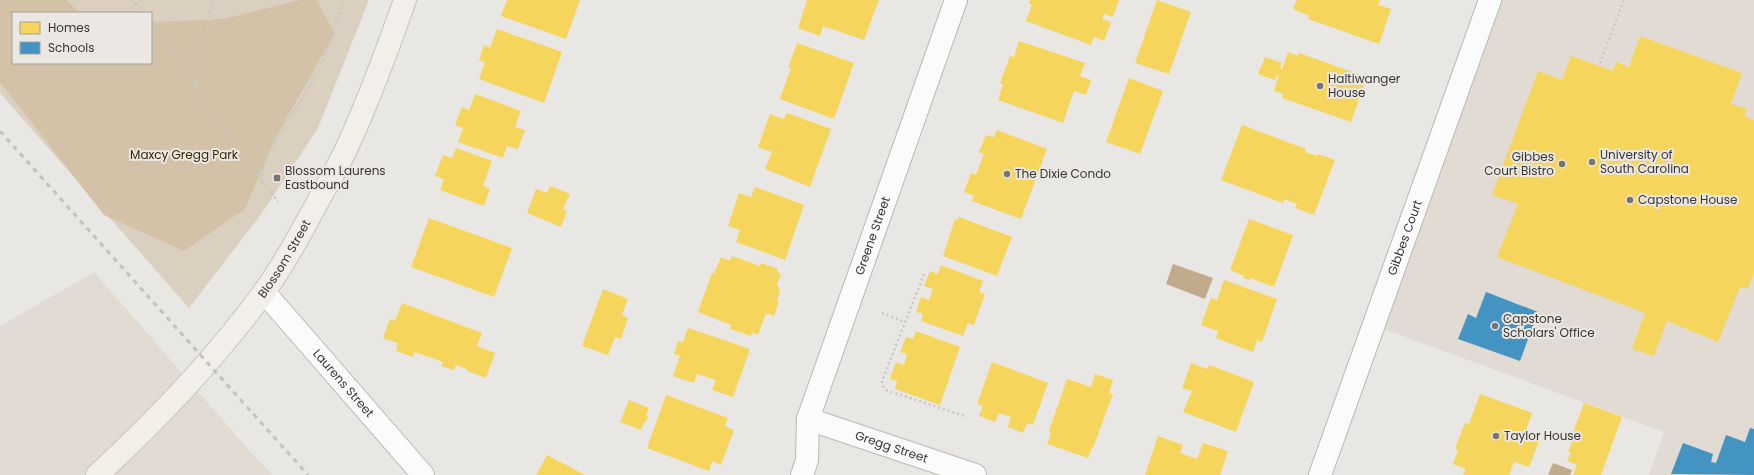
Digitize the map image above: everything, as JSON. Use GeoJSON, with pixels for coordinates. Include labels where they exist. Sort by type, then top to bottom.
{"type":"FeatureCollection","features":[{"type":"Feature","properties":{"kind":"main road","name":"Blossom Street"},"geometry":{"type":"LineString","coordinates":[[97,475],[133,442],[181,392],[222,345],[264,292],[302,231],[349,144],[386,53],[405,0]]}},
{"type":"Feature","properties":{"kind":"street","name":"Greene Street"},"geometry":{"type":"LineString","coordinates":[[802,475],[807,460],[808,419],[956,0]]}},
{"type":"Feature","properties":{"kind":"street","name":"Gibbes Court"},"geometry":{"type":"LineString","coordinates":[[1320,475],[1490,0]]}},
{"type":"Feature","properties":{"kind":"street","name":"Laurens Street"},"geometry":{"type":"LineString","coordinates":[[264,292],[423,475]]}},
{"type":"Feature","properties":{"kind":"street","name":"Gregg Street"},"geometry":{"type":"LineString","coordinates":[[808,419],[975,475]]}},
{"type":"Feature","properties":{"kind":"path"},"geometry":{"type":"LineString","coordinates":[[132,0],[143,12]]}},
{"type":"Feature","properties":{"kind":"path"},"geometry":{"type":"LineString","coordinates":[[196,86],[205,45],[212,0]]}},
{"type":"Feature","properties":{"kind":"path"},"geometry":{"type":"LineString","coordinates":[[261,180],[266,158],[279,134],[296,110],[311,84],[329,47],[344,0]]}},
{"type":"Feature","properties":{"kind":"path"},"geometry":{"type":"LineString","coordinates":[[1600,63],[1624,0]]}},
{"type":"Feature","properties":{"kind":"path"},"geometry":{"type":"LineString","coordinates":[[152,23],[179,54],[204,103],[278,202]]}},
{"type":"Feature","properties":{"kind":"path"},"geometry":{"type":"LineString","coordinates":[[924,274],[882,381],[883,386],[886,390],[964,416]]}},
{"type":"Feature","properties":{"kind":"path"},"geometry":{"type":"LineString","coordinates":[[882,313],[905,322]]}},
{"type":"Feature","properties":{"kind":"shaded area","name":"University of South Carolina"},"geometry":{"type":"Polygon","coordinates":[[[1491,0],[1754,0],[1754,475],[1649,475],[1664,432],[1370,324],[1491,0]]]}},
{"type":"Feature","properties":{"kind":"shaded area"},"geometry":{"type":"Polygon","coordinates":[[[1173,264],[1213,278],[1205,299],[1166,284],[1173,264]]]}},
{"type":"Feature","properties":{"kind":"shaded area"},"geometry":{"type":"Polygon","coordinates":[[[94,272],[256,458],[273,475],[0,475],[0,326],[94,272]]]}},
{"type":"Feature","properties":{"kind":"shaded area"},"geometry":{"type":"Polygon","coordinates":[[[1553,463],[1572,470],[1570,475],[1548,475],[1553,463]]]}},
{"type":"Feature","properties":{"kind":"green space","name":"Maxcy Gregg Park"},"geometry":{"type":"Polygon","coordinates":[[[0,0],[369,0],[318,128],[262,213],[189,308],[0,93],[0,0]]]}},
{"type":"Feature","properties":{"kind":"green space","name":"Maxcy Gregg Park"},"geometry":{"type":"Polygon","coordinates":[[[0,0],[66,0],[79,12],[12,12],[12,64],[152,64],[152,22],[223,19],[299,0],[316,0],[335,33],[276,137],[245,209],[184,251],[104,215],[0,82],[0,0]]]}},
{"type":"Feature","properties":{"kind":"building: Homes"},"geometry":{"type":"Polygon","coordinates":[[[507,0],[580,0],[566,39],[501,16],[507,0]]]}},
{"type":"Feature","properties":{"kind":"building: Homes"},"geometry":{"type":"Polygon","coordinates":[[[807,0],[879,0],[864,40],[823,26],[820,36],[798,28],[807,0]]]}},
{"type":"Feature","properties":{"kind":"building: Homes"},"geometry":{"type":"Polygon","coordinates":[[[1030,0],[1119,0],[1113,17],[1104,14],[1102,19],[1111,22],[1104,41],[1094,37],[1091,45],[1026,21],[1032,5],[1029,4],[1030,0]]]}},
{"type":"Feature","properties":{"kind":"building: Homes"},"geometry":{"type":"Polygon","coordinates":[[[1157,0],[1191,12],[1169,74],[1135,63],[1157,0]]]}},
{"type":"Feature","properties":{"kind":"building: Homes"},"geometry":{"type":"Polygon","coordinates":[[[1297,0],[1380,0],[1378,5],[1391,9],[1379,44],[1308,19],[1309,16],[1293,9],[1297,0]]]}},
{"type":"Feature","properties":{"kind":"building: Homes"},"geometry":{"type":"Polygon","coordinates":[[[497,29],[562,52],[544,103],[479,79],[485,62],[479,60],[484,45],[490,48],[497,29]]]}},
{"type":"Feature","properties":{"kind":"building: Homes","name":"Capstone House"},"geometry":{"type":"Polygon","coordinates":[[[1640,36],[1742,73],[1731,104],[1747,109],[1745,117],[1754,120],[1754,272],[1748,289],[1740,287],[1718,342],[1667,321],[1654,356],[1632,349],[1645,313],[1497,257],[1518,204],[1492,195],[1538,71],[1562,80],[1571,56],[1613,71],[1616,62],[1629,67],[1640,36]]]}},
{"type":"Feature","properties":{"kind":"building: Homes"},"geometry":{"type":"Polygon","coordinates":[[[1019,41],[1085,63],[1080,76],[1091,80],[1086,95],[1074,91],[1063,123],[998,100],[1003,84],[1000,83],[1010,56],[1014,57],[1019,41]]]}},
{"type":"Feature","properties":{"kind":"building: Homes"},"geometry":{"type":"Polygon","coordinates":[[[797,43],[854,63],[834,119],[780,99],[791,68],[788,68],[797,43]]]}},
{"type":"Feature","properties":{"kind":"building: Homes","name":"Haltiwanger House"},"geometry":{"type":"Polygon","coordinates":[[[1288,52],[1298,56],[1299,53],[1367,77],[1351,122],[1282,98],[1283,94],[1274,91],[1279,75],[1277,75],[1275,80],[1258,74],[1265,57],[1282,63],[1280,68],[1282,69],[1288,52]]]}},
{"type":"Feature","properties":{"kind":"building: Homes"},"geometry":{"type":"Polygon","coordinates":[[[1129,78],[1163,91],[1140,154],[1106,142],[1129,78]]]}},
{"type":"Feature","properties":{"kind":"building: Homes"},"geometry":{"type":"Polygon","coordinates":[[[475,94],[521,111],[515,127],[525,130],[518,149],[507,146],[503,158],[458,142],[463,128],[455,125],[462,107],[469,110],[475,94]]]}},
{"type":"Feature","properties":{"kind":"building: Homes"},"geometry":{"type":"Polygon","coordinates":[[[787,113],[831,129],[810,187],[765,169],[772,152],[758,147],[770,114],[784,119],[787,113]]]}},
{"type":"Feature","properties":{"kind":"building: Homes"},"geometry":{"type":"Polygon","coordinates":[[[1242,125],[1306,149],[1305,152],[1317,156],[1318,154],[1335,160],[1314,215],[1295,208],[1297,204],[1284,199],[1283,203],[1221,180],[1242,125]]]}},
{"type":"Feature","properties":{"kind":"building: Homes","name":"The Dixie Condo"},"geometry":{"type":"Polygon","coordinates":[[[997,130],[1047,149],[1021,219],[972,201],[974,196],[964,192],[971,173],[976,175],[984,154],[979,152],[986,135],[994,137],[997,130]]]}},
{"type":"Feature","properties":{"kind":"building: Homes"},"geometry":{"type":"Polygon","coordinates":[[[456,148],[492,161],[483,186],[490,189],[484,206],[440,190],[444,179],[435,176],[443,155],[452,158],[456,148]]]}},
{"type":"Feature","properties":{"kind":"building: Homes"},"geometry":{"type":"Polygon","coordinates":[[[550,186],[570,194],[563,209],[567,211],[561,227],[527,213],[536,189],[547,193],[550,186]]]}},
{"type":"Feature","properties":{"kind":"building: Homes"},"geometry":{"type":"Polygon","coordinates":[[[755,187],[804,205],[785,260],[736,242],[740,230],[728,226],[739,193],[751,197],[755,187]]]}},
{"type":"Feature","properties":{"kind":"building: Homes"},"geometry":{"type":"Polygon","coordinates":[[[959,217],[1012,237],[997,276],[943,256],[955,219],[958,220],[959,217]]]}},
{"type":"Feature","properties":{"kind":"building: Homes"},"geometry":{"type":"Polygon","coordinates":[[[429,218],[512,248],[494,297],[411,267],[429,218]]]}},
{"type":"Feature","properties":{"kind":"building: Homes"},"geometry":{"type":"Polygon","coordinates":[[[1249,219],[1293,235],[1274,287],[1250,278],[1250,280],[1243,278],[1244,276],[1230,270],[1249,219]]]}},
{"type":"Feature","properties":{"kind":"building: Homes"},"geometry":{"type":"Polygon","coordinates":[[[732,256],[760,266],[761,263],[778,269],[777,272],[781,274],[777,284],[780,291],[777,300],[779,301],[774,316],[766,313],[758,335],[752,332],[751,336],[730,329],[731,325],[698,312],[712,273],[714,274],[721,257],[730,261],[732,256]]]}},
{"type":"Feature","properties":{"kind":"building: Homes"},"geometry":{"type":"Polygon","coordinates":[[[941,265],[983,281],[979,292],[985,294],[974,325],[968,323],[963,336],[921,321],[923,314],[916,312],[921,297],[929,300],[933,289],[924,286],[930,271],[938,274],[941,265]]]}},
{"type":"Feature","properties":{"kind":"building: Homes"},"geometry":{"type":"Polygon","coordinates":[[[1224,280],[1277,299],[1262,342],[1257,340],[1253,352],[1216,338],[1218,331],[1201,325],[1211,298],[1217,300],[1224,280]]]}},
{"type":"Feature","properties":{"kind":"building: Homes"},"geometry":{"type":"Polygon","coordinates":[[[603,289],[628,299],[622,315],[628,318],[621,339],[615,337],[608,355],[582,346],[603,289]]]}},
{"type":"Feature","properties":{"kind":"building: Homes"},"geometry":{"type":"Polygon","coordinates":[[[402,303],[482,333],[477,346],[495,353],[486,378],[456,365],[454,370],[441,366],[443,362],[415,352],[413,357],[396,351],[398,343],[383,338],[390,319],[395,321],[402,303]]]}},
{"type":"Feature","properties":{"kind":"building: Homes"},"geometry":{"type":"Polygon","coordinates":[[[688,328],[750,349],[733,397],[712,390],[716,380],[697,374],[694,383],[673,376],[680,356],[674,354],[678,341],[683,342],[688,328]]]}},
{"type":"Feature","properties":{"kind":"building: Homes"},"geometry":{"type":"Polygon","coordinates":[[[916,331],[960,347],[940,405],[895,389],[897,381],[890,379],[896,362],[904,365],[907,354],[900,352],[906,337],[913,339],[916,331]]]}},
{"type":"Feature","properties":{"kind":"building: Homes"},"geometry":{"type":"Polygon","coordinates":[[[992,362],[1048,383],[1033,425],[1027,423],[1023,433],[1008,427],[1011,417],[999,413],[995,422],[979,416],[983,406],[977,404],[992,362]]]}},
{"type":"Feature","properties":{"kind":"building: Homes"},"geometry":{"type":"Polygon","coordinates":[[[1191,363],[1207,369],[1209,365],[1254,382],[1236,432],[1183,412],[1192,391],[1182,388],[1191,363]]]}},
{"type":"Feature","properties":{"kind":"building: Homes"},"geometry":{"type":"Polygon","coordinates":[[[1095,374],[1113,380],[1109,393],[1113,394],[1088,458],[1047,444],[1051,433],[1049,431],[1067,379],[1091,387],[1095,374]]]}},
{"type":"Feature","properties":{"kind":"building: Homes","name":"Taylor House"},"geometry":{"type":"Polygon","coordinates":[[[1480,394],[1532,413],[1525,433],[1540,439],[1529,467],[1514,462],[1509,475],[1463,475],[1466,469],[1453,464],[1458,450],[1455,448],[1465,423],[1469,424],[1480,394]]]}},
{"type":"Feature","properties":{"kind":"building: Homes"},"geometry":{"type":"Polygon","coordinates":[[[666,395],[728,418],[725,426],[734,430],[721,465],[712,461],[709,471],[647,448],[666,395]]]}},
{"type":"Feature","properties":{"kind":"building: Homes"},"geometry":{"type":"Polygon","coordinates":[[[629,400],[649,408],[646,416],[648,416],[646,422],[644,422],[641,430],[620,422],[629,400]]]}},
{"type":"Feature","properties":{"kind":"building: Homes"},"geometry":{"type":"Polygon","coordinates":[[[1584,403],[1622,417],[1601,475],[1573,475],[1577,465],[1567,461],[1571,453],[1568,452],[1573,439],[1571,438],[1584,403]]]}},
{"type":"Feature","properties":{"kind":"building: Homes"},"geometry":{"type":"Polygon","coordinates":[[[1158,436],[1183,445],[1180,453],[1197,459],[1203,443],[1228,451],[1220,475],[1145,475],[1158,436]]]}},
{"type":"Feature","properties":{"kind":"building: Homes"},"geometry":{"type":"Polygon","coordinates":[[[547,455],[585,475],[536,475],[547,455]]]}},
{"type":"Feature","properties":{"kind":"building: Schools"},"geometry":{"type":"Polygon","coordinates":[[[1486,292],[1538,312],[1520,361],[1458,339],[1468,314],[1476,318],[1486,292]]]}},
{"type":"Feature","properties":{"kind":"building: Schools"},"geometry":{"type":"Polygon","coordinates":[[[1750,428],[1754,429],[1754,475],[1671,474],[1683,443],[1713,454],[1711,462],[1716,463],[1726,435],[1745,442],[1750,428]]]}},
{"type":"Feature","properties":{"kind":"railway"},"geometry":{"type":"LineString","coordinates":[[0,131],[308,475]]}},
{"type":"Feature","properties":{"kind":"place","name":"Haltiwanger House"},"geometry":{"type":"Point","coordinates":[1320,86]}},
{"type":"Feature","properties":{"kind":"place","name":"University of South Carolina"},"geometry":{"type":"Point","coordinates":[1592,162]}},
{"type":"Feature","properties":{"kind":"place","name":"Gibbes Court Bistro"},"geometry":{"type":"Point","coordinates":[1562,164]}},
{"type":"Feature","properties":{"kind":"place","name":"The Dixie Condo"},"geometry":{"type":"Point","coordinates":[1007,174]}},
{"type":"Feature","properties":{"kind":"place","name":"Blossom Laurens Eastbound"},"geometry":{"type":"Point","coordinates":[277,178]}},
{"type":"Feature","properties":{"kind":"place","name":"Capstone House"},"geometry":{"type":"Point","coordinates":[1630,200]}},
{"type":"Feature","properties":{"kind":"place","name":"Capstone Scholars' Office"},"geometry":{"type":"Point","coordinates":[1495,326]}},
{"type":"Feature","properties":{"kind":"place","name":"Taylor House"},"geometry":{"type":"Point","coordinates":[1496,436]}}]}
